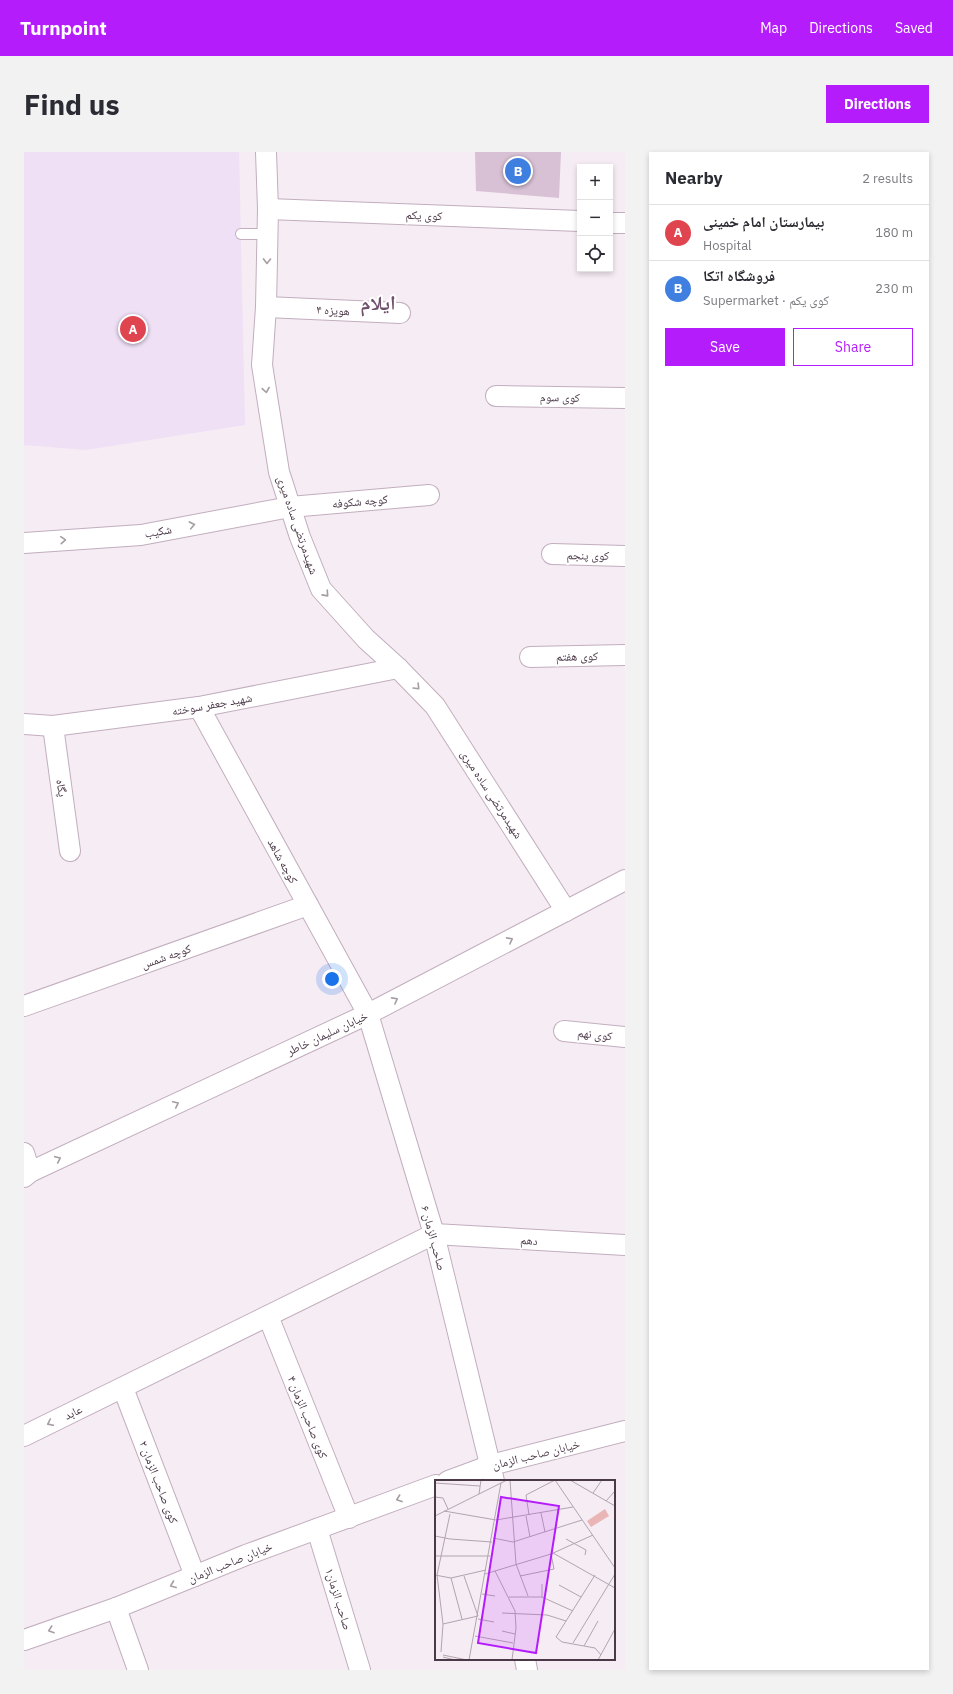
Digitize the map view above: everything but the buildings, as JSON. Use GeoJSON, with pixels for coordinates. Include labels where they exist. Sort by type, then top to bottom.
{"type":"FeatureCollection","features":[{"type":"Feature","properties":{"kind":"street","name":"شهیدمرتضی ساده میری"},"geometry":{"type":"LineString","coordinates":[[266,152],[268,234],[266,306],[262,365],[279,472],[300,537],[321,589],[366,639],[398,668],[435,706],[566,910]]}},
{"type":"Feature","properties":{"kind":"street","name":"کوی یکم"},"geometry":{"type":"LineString","coordinates":[[268,209],[577,221]]}},
{"type":"Feature","properties":{"kind":"street"},"geometry":{"type":"LineString","coordinates":[[613,222],[625,223]]}},
{"type":"Feature","properties":{"kind":"street","name":"هویزه ۴"},"geometry":{"type":"LineString","coordinates":[[266,306],[400,313]]}},
{"type":"Feature","properties":{"kind":"street","name":"کوی سوم"},"geometry":{"type":"LineString","coordinates":[[496,396],[625,398]]}},
{"type":"Feature","properties":{"kind":"street","name":"کوچه شکوفه"},"geometry":{"type":"LineString","coordinates":[[290,507],[429,495]]}},
{"type":"Feature","properties":{"kind":"street","name":"شکیب"},"geometry":{"type":"LineString","coordinates":[[24,543],[142,535],[290,507]]}},
{"type":"Feature","properties":{"kind":"street","name":"کوی پنجم"},"geometry":{"type":"LineString","coordinates":[[552,554],[625,556]]}},
{"type":"Feature","properties":{"kind":"street","name":"کوی هفتم"},"geometry":{"type":"LineString","coordinates":[[530,657],[625,655]]}},
{"type":"Feature","properties":{"kind":"street","name":"شهید جعفر سوخته"},"geometry":{"type":"LineString","coordinates":[[24,724],[53,726],[199,707],[398,668]]}},
{"type":"Feature","properties":{"kind":"street","name":"کوچه شاهد"},"geometry":{"type":"LineString","coordinates":[[199,707],[368,1014]]}},
{"type":"Feature","properties":{"kind":"street","name":"پگاه"},"geometry":{"type":"LineString","coordinates":[[53,726],[70,851]]}},
{"type":"Feature","properties":{"kind":"street","name":"خیابان سلیمان خاطر"},"geometry":{"type":"LineString","coordinates":[[26,1167],[368,1014],[625,880]]}},
{"type":"Feature","properties":{"kind":"street","name":"کوچه شمس"},"geometry":{"type":"LineString","coordinates":[[24,1006],[308,905]]}},
{"type":"Feature","properties":{"kind":"street","name":"صاحب الزمان ۶"},"geometry":{"type":"LineString","coordinates":[[368,1014],[434,1234],[492,1473]]}},
{"type":"Feature","properties":{"kind":"street","name":"کوی نهم"},"geometry":{"type":"LineString","coordinates":[[564,1031],[625,1037]]}},
{"type":"Feature","properties":{"kind":"street","name":"دهم"},"geometry":{"type":"LineString","coordinates":[[434,1234],[625,1245]]}},
{"type":"Feature","properties":{"kind":"street","name":"عابد"},"geometry":{"type":"LineString","coordinates":[[24,1436],[434,1234]]}},
{"type":"Feature","properties":{"kind":"street","name":"کوی صاحب الزمان ۴"},"geometry":{"type":"LineString","coordinates":[[268,1316],[349,1518]]}},
{"type":"Feature","properties":{"kind":"street","name":"کوی صاحب الزمان ۲"},"geometry":{"type":"LineString","coordinates":[[123,1388],[195,1576]]}},
{"type":"Feature","properties":{"kind":"street","name":"خیابان صاحب الزمان"},"geometry":{"type":"LineString","coordinates":[[454,1480],[492,1473],[625,1431]]}},
{"type":"Feature","properties":{"kind":"street","name":"خیابان صاحب الزمان"},"geometry":{"type":"LineString","coordinates":[[24,1640],[116,1608],[317,1529],[435,1485]]}},
{"type":"Feature","properties":{"kind":"street","name":"صاحب الزمان۱"},"geometry":{"type":"LineString","coordinates":[[317,1529],[360,1670]]}},
{"type":"Feature","properties":{"kind":"street"},"geometry":{"type":"LineString","coordinates":[[116,1608],[138,1670]]}},
{"type":"Feature","properties":{"kind":"street"},"geometry":{"type":"LineString","coordinates":[[526,1660],[527,1670]]}},
{"type":"Feature","properties":{"kind":"lane"},"geometry":{"type":"LineString","coordinates":[[241,234],[268,234]]}},
{"type":"Feature","properties":{"kind":"shaded area"},"geometry":{"type":"Polygon","coordinates":[[[24,152],[239,152],[245,425],[86,450],[24,445],[24,152]]]}},
{"type":"Feature","properties":{"kind":"place","name":"فروشگاه اتکا"},"geometry":{"type":"Point","coordinates":[518,171]}},
{"type":"Feature","properties":{"kind":"place","name":"بیمارستان امام خمینی"},"geometry":{"type":"Point","coordinates":[133,329]}},
{"type":"Feature","properties":{"kind":"district","name":"ایلام"},"geometry":{"type":"Point","coordinates":[378,302]}}]}
